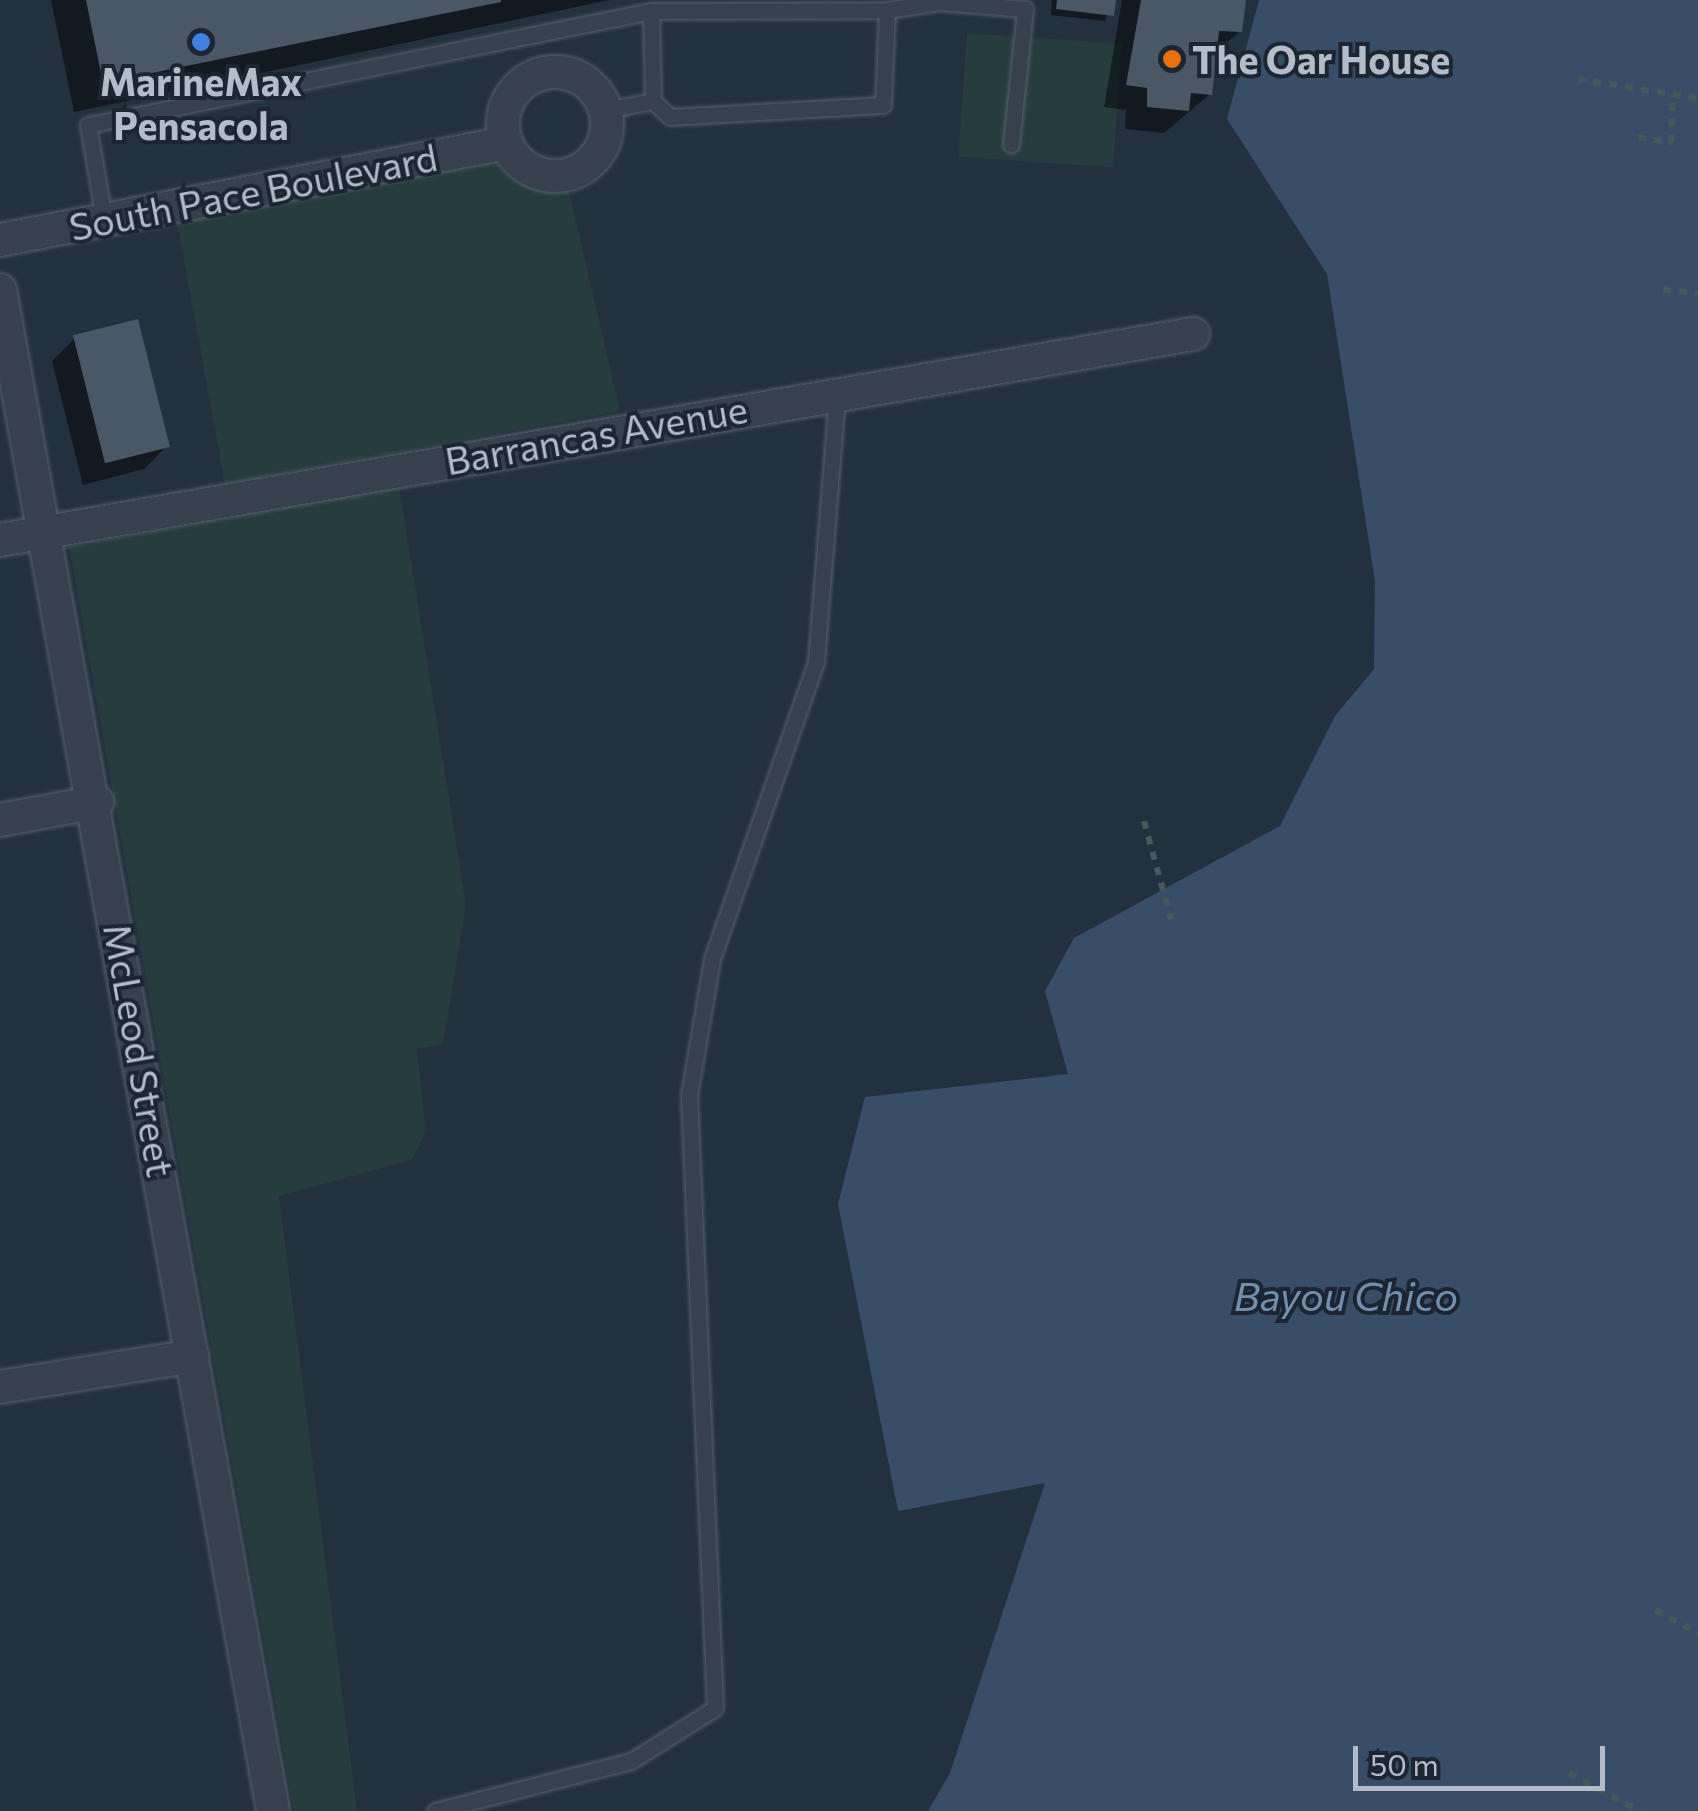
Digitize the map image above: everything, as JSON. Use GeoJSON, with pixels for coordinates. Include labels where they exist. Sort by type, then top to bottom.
{"type":"FeatureCollection","features":[{"type":"Feature","properties":{"kind":"street"},"geometry":{"type":"LineString","coordinates":[[538,74],[572,74],[598,94],[605,110],[603,145],[580,170],[563,176],[528,169],[506,143],[503,126],[512,94],[538,74]]}},
{"type":"Feature","properties":{"kind":"street","name":"South Pace Boulevard"},"geometry":{"type":"LineString","coordinates":[[0,240],[506,143]]}},
{"type":"Feature","properties":{"kind":"street","name":"McLeod Street"},"geometry":{"type":"LineString","coordinates":[[0,290],[96,802],[272,1811]]}},
{"type":"Feature","properties":{"kind":"street","name":"Barrancas Avenue"},"geometry":{"type":"LineString","coordinates":[[0,540],[838,392],[1193,334]]}},
{"type":"Feature","properties":{"kind":"street"},"geometry":{"type":"LineString","coordinates":[[0,820],[96,802]]}},
{"type":"Feature","properties":{"kind":"street"},"geometry":{"type":"LineString","coordinates":[[0,1388],[193,1356]]}},
{"type":"Feature","properties":{"kind":"lane"},"geometry":{"type":"LineString","coordinates":[[104,218],[88,125],[651,11],[886,10],[939,2],[1025,9],[1012,144]]}},
{"type":"Feature","properties":{"kind":"lane"},"geometry":{"type":"LineString","coordinates":[[651,11],[654,101],[670,117],[883,106],[886,10]]}},
{"type":"Feature","properties":{"kind":"lane"},"geometry":{"type":"LineString","coordinates":[[605,110],[654,101]]}},
{"type":"Feature","properties":{"kind":"lane"},"geometry":{"type":"LineString","coordinates":[[435,1811],[617,1766],[673,1739],[715,1708],[688,1095],[712,958],[816,662],[838,392]]}},
{"type":"Feature","properties":{"kind":"path"},"geometry":{"type":"LineString","coordinates":[[1578,79],[1698,98]]}},
{"type":"Feature","properties":{"kind":"path"},"geometry":{"type":"LineString","coordinates":[[1638,137],[1671,143],[1673,94]]}},
{"type":"Feature","properties":{"kind":"path"},"geometry":{"type":"LineString","coordinates":[[1663,289],[1698,294]]}},
{"type":"Feature","properties":{"kind":"path"},"geometry":{"type":"LineString","coordinates":[[1144,821],[1171,918]]}},
{"type":"Feature","properties":{"kind":"path"},"geometry":{"type":"LineString","coordinates":[[1655,1610],[1698,1633]]}},
{"type":"Feature","properties":{"kind":"path"},"geometry":{"type":"LineString","coordinates":[[1569,1774],[1640,1811]]}},
{"type":"Feature","properties":{"kind":"green space"},"geometry":{"type":"Polygon","coordinates":[[[967,33],[1122,44],[1113,168],[958,157],[967,33]]]}},
{"type":"Feature","properties":{"kind":"green space"},"geometry":{"type":"Polygon","coordinates":[[[495,162],[520,185],[569,191],[620,411],[225,484],[177,222],[495,162]]]}},
{"type":"Feature","properties":{"kind":"green space"},"geometry":{"type":"Polygon","coordinates":[[[399,486],[466,905],[443,1044],[417,1049],[426,1132],[412,1160],[279,1196],[357,1811],[294,1811],[69,547],[399,486]]]}},
{"type":"Feature","properties":{"kind":"water","name":"Bayou Chico"},"geometry":{"type":"Polygon","coordinates":[[[1259,0],[1698,0],[1698,1811],[928,1811],[950,1773],[1045,1483],[898,1511],[838,1204],[865,1097],[1068,1074],[1045,991],[1074,938],[1280,826],[1335,716],[1374,669],[1375,581],[1327,274],[1227,119],[1259,0]]]}},
{"type":"Feature","properties":{"kind":"building","name":"MarineMax Pensacola"},"geometry":{"type":"Polygon","coordinates":[[[86,0],[501,0],[501,2],[103,83],[86,0]]]}},
{"type":"Feature","properties":{"kind":"building"},"geometry":{"type":"Polygon","coordinates":[[[1057,0],[1116,0],[1114,16],[1056,9],[1057,0]]]}},
{"type":"Feature","properties":{"kind":"building","name":"The Oar House"},"geometry":{"type":"Polygon","coordinates":[[[1141,0],[1246,0],[1242,32],[1219,31],[1212,95],[1191,93],[1189,111],[1147,107],[1147,88],[1126,85],[1141,0]]]}},
{"type":"Feature","properties":{"kind":"building"},"geometry":{"type":"Polygon","coordinates":[[[138,319],[170,447],[105,463],[73,335],[138,319]]]}},
{"type":"Feature","properties":{"kind":"place","name":"MarineMax Pensacola"},"geometry":{"type":"Point","coordinates":[201,42]}},
{"type":"Feature","properties":{"kind":"place","name":"The Oar House"},"geometry":{"type":"Point","coordinates":[1172,59]}}]}
